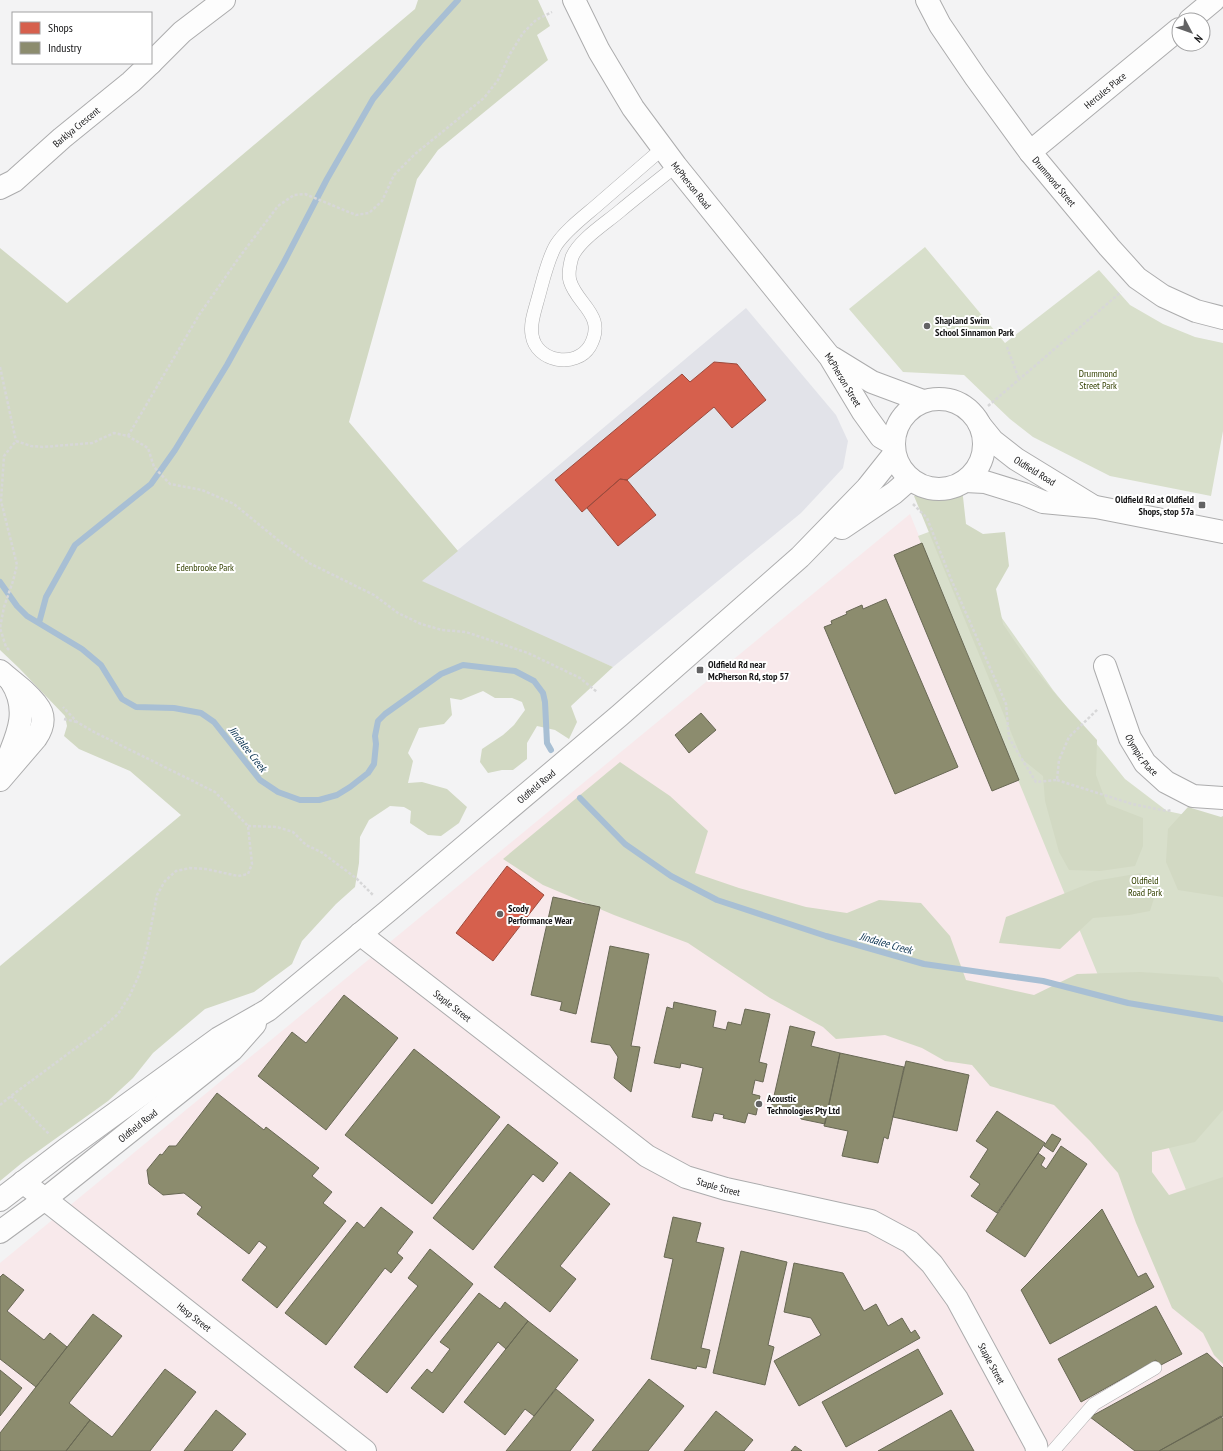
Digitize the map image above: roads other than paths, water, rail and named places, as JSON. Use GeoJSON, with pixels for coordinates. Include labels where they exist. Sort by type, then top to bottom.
{"type":"FeatureCollection","features":[{"type":"Feature","properties":{"kind":"street","name":"Barklya Crescent"},"geometry":{"type":"LineString","coordinates":[[152,62],[182,32],[224,0]]}},
{"type":"Feature","properties":{"kind":"street","name":"McPherson Road"},"geometry":{"type":"LineString","coordinates":[[574,0],[599,51],[633,108],[676,166],[830,357]]}},
{"type":"Feature","properties":{"kind":"street","name":"Drummond Street"},"geometry":{"type":"LineString","coordinates":[[927,0],[940,25],[976,78],[1030,152],[1109,247],[1137,278],[1163,296],[1196,311],[1223,318]]}},
{"type":"Feature","properties":{"kind":"street"},"geometry":{"type":"LineString","coordinates":[[1200,12],[1214,0]]}},
{"type":"Feature","properties":{"kind":"street","name":"Hercules Place"},"geometry":{"type":"LineString","coordinates":[[1030,152],[1171,36]]}},
{"type":"Feature","properties":{"kind":"street","name":"Barklya Crescent"},"geometry":{"type":"LineString","coordinates":[[0,188],[14,181],[62,138],[131,82],[150,64]]}},
{"type":"Feature","properties":{"kind":"street","name":"McPherson Street"},"geometry":{"type":"LineString","coordinates":[[830,357],[872,382],[923,401]]}},
{"type":"Feature","properties":{"kind":"street","name":"McPherson Street"},"geometry":{"type":"LineString","coordinates":[[830,357],[863,412],[881,437],[894,449]]}},
{"type":"Feature","properties":{"kind":"street"},"geometry":{"type":"LineString","coordinates":[[937,399],[950,400],[963,405],[973,414],[983,416],[983,456],[976,470],[965,481],[952,488],[937,490],[922,487],[910,479],[900,468],[894,449],[896,430],[902,418],[911,408],[923,401],[937,399]]}},
{"type":"Feature","properties":{"kind":"street","name":"Oldfield Road"},"geometry":{"type":"LineString","coordinates":[[983,416],[993,441],[1016,460],[1096,507]]}},
{"type":"Feature","properties":{"kind":"street","name":"Oldfield Road"},"geometry":{"type":"LineString","coordinates":[[0,1232],[45,1199],[232,1050],[268,1010],[619,716],[800,557],[867,488],[894,449]]}},
{"type":"Feature","properties":{"kind":"street","name":"Oldfield Road"},"geometry":{"type":"LineString","coordinates":[[800,557],[894,493],[910,479]]}},
{"type":"Feature","properties":{"kind":"street","name":"Oldfield Road"},"geometry":{"type":"LineString","coordinates":[[965,481],[985,482],[1024,494],[1043,502],[1096,507],[1223,532]]}},
{"type":"Feature","properties":{"kind":"street","name":"Olympic Place"},"geometry":{"type":"LineString","coordinates":[[1105,666],[1130,738],[1145,763],[1166,782],[1193,796],[1223,798]]}},
{"type":"Feature","properties":{"kind":"street"},"geometry":{"type":"LineString","coordinates":[[0,776],[15,739],[21,717],[19,696],[6,667]]}},
{"type":"Feature","properties":{"kind":"street"},"geometry":{"type":"LineString","coordinates":[[0,780],[31,744],[38,734],[42,722],[42,712],[36,702],[6,667]]}},
{"type":"Feature","properties":{"kind":"street","name":"Staple Street"},"geometry":{"type":"LineString","coordinates":[[360,934],[647,1156],[686,1177],[726,1189],[871,1221],[910,1242],[932,1264],[957,1299],[1042,1450]]}},
{"type":"Feature","properties":{"kind":"street","name":"Oldfield Road"},"geometry":{"type":"LineString","coordinates":[[0,1200],[65,1150],[219,1038],[268,1010]]}},
{"type":"Feature","properties":{"kind":"street","name":"Hasp Street"},"geometry":{"type":"LineString","coordinates":[[23,1182],[365,1451]]}},
{"type":"Feature","properties":{"kind":"lane"},"geometry":{"type":"LineString","coordinates":[[664,148],[584,216],[556,245],[546,269],[532,322],[532,336],[538,348],[547,356],[557,360],[570,360],[579,357],[589,347],[594,336],[594,322],[590,310],[570,280],[570,268],[573,256],[582,243],[676,166]]}},
{"type":"Feature","properties":{"kind":"lane"},"geometry":{"type":"LineString","coordinates":[[584,216],[596,231]]}},
{"type":"Feature","properties":{"kind":"lane"},"geometry":{"type":"LineString","coordinates":[[1042,1450],[1094,1404],[1156,1368]]}},
{"type":"Feature","properties":{"kind":"waterway"},"geometry":{"type":"LineString","coordinates":[[39,623],[46,597],[75,545],[151,484],[175,450],[227,365],[284,262],[327,179],[373,99],[420,42],[458,0]]}},
{"type":"Feature","properties":{"kind":"waterway","name":"Jindalee Creek"},"geometry":{"type":"LineString","coordinates":[[0,582],[17,606],[27,616],[82,649],[101,665],[122,699],[136,707],[174,708],[201,713],[214,722],[260,780],[278,792],[300,800],[319,800],[337,795],[368,773],[374,764],[376,744],[375,736],[378,721],[385,714],[441,674],[463,665],[515,671],[534,681],[543,693],[545,702],[547,743],[551,750]]}},
{"type":"Feature","properties":{"kind":"waterway","name":"Jindalee Creek"},"geometry":{"type":"LineString","coordinates":[[580,798],[625,844],[671,876],[717,900],[826,936],[924,964],[1043,981],[1128,1003],[1223,1019]]}},
{"type":"Feature","properties":{"kind":"place","name":"Shapland Swim School Sinnamon Park"},"geometry":{"type":"Point","coordinates":[927,326]}},
{"type":"Feature","properties":{"kind":"place","name":"Oldfield Rd at Oldfield Shops, stop 57a"},"geometry":{"type":"Point","coordinates":[1202,505]}},
{"type":"Feature","properties":{"kind":"place","name":"Oldfield Rd near McPherson Rd, stop 57"},"geometry":{"type":"Point","coordinates":[700,670]}},
{"type":"Feature","properties":{"kind":"place","name":"Scody Performance Wear"},"geometry":{"type":"Point","coordinates":[500,914]}},
{"type":"Feature","properties":{"kind":"place","name":"Acoustic Technologies Pty Ltd"},"geometry":{"type":"Point","coordinates":[759,1104]}},
{"type":"Feature","properties":{"kind":"park label","name":"Drummond Street Park"},"geometry":{"type":"Point","coordinates":[1098,378]}},
{"type":"Feature","properties":{"kind":"park label","name":"Edenbrooke Park"},"geometry":{"type":"Point","coordinates":[205,567]}},
{"type":"Feature","properties":{"kind":"park label","name":"Oldfield Road Park"},"geometry":{"type":"Point","coordinates":[1145,886]}}]}
